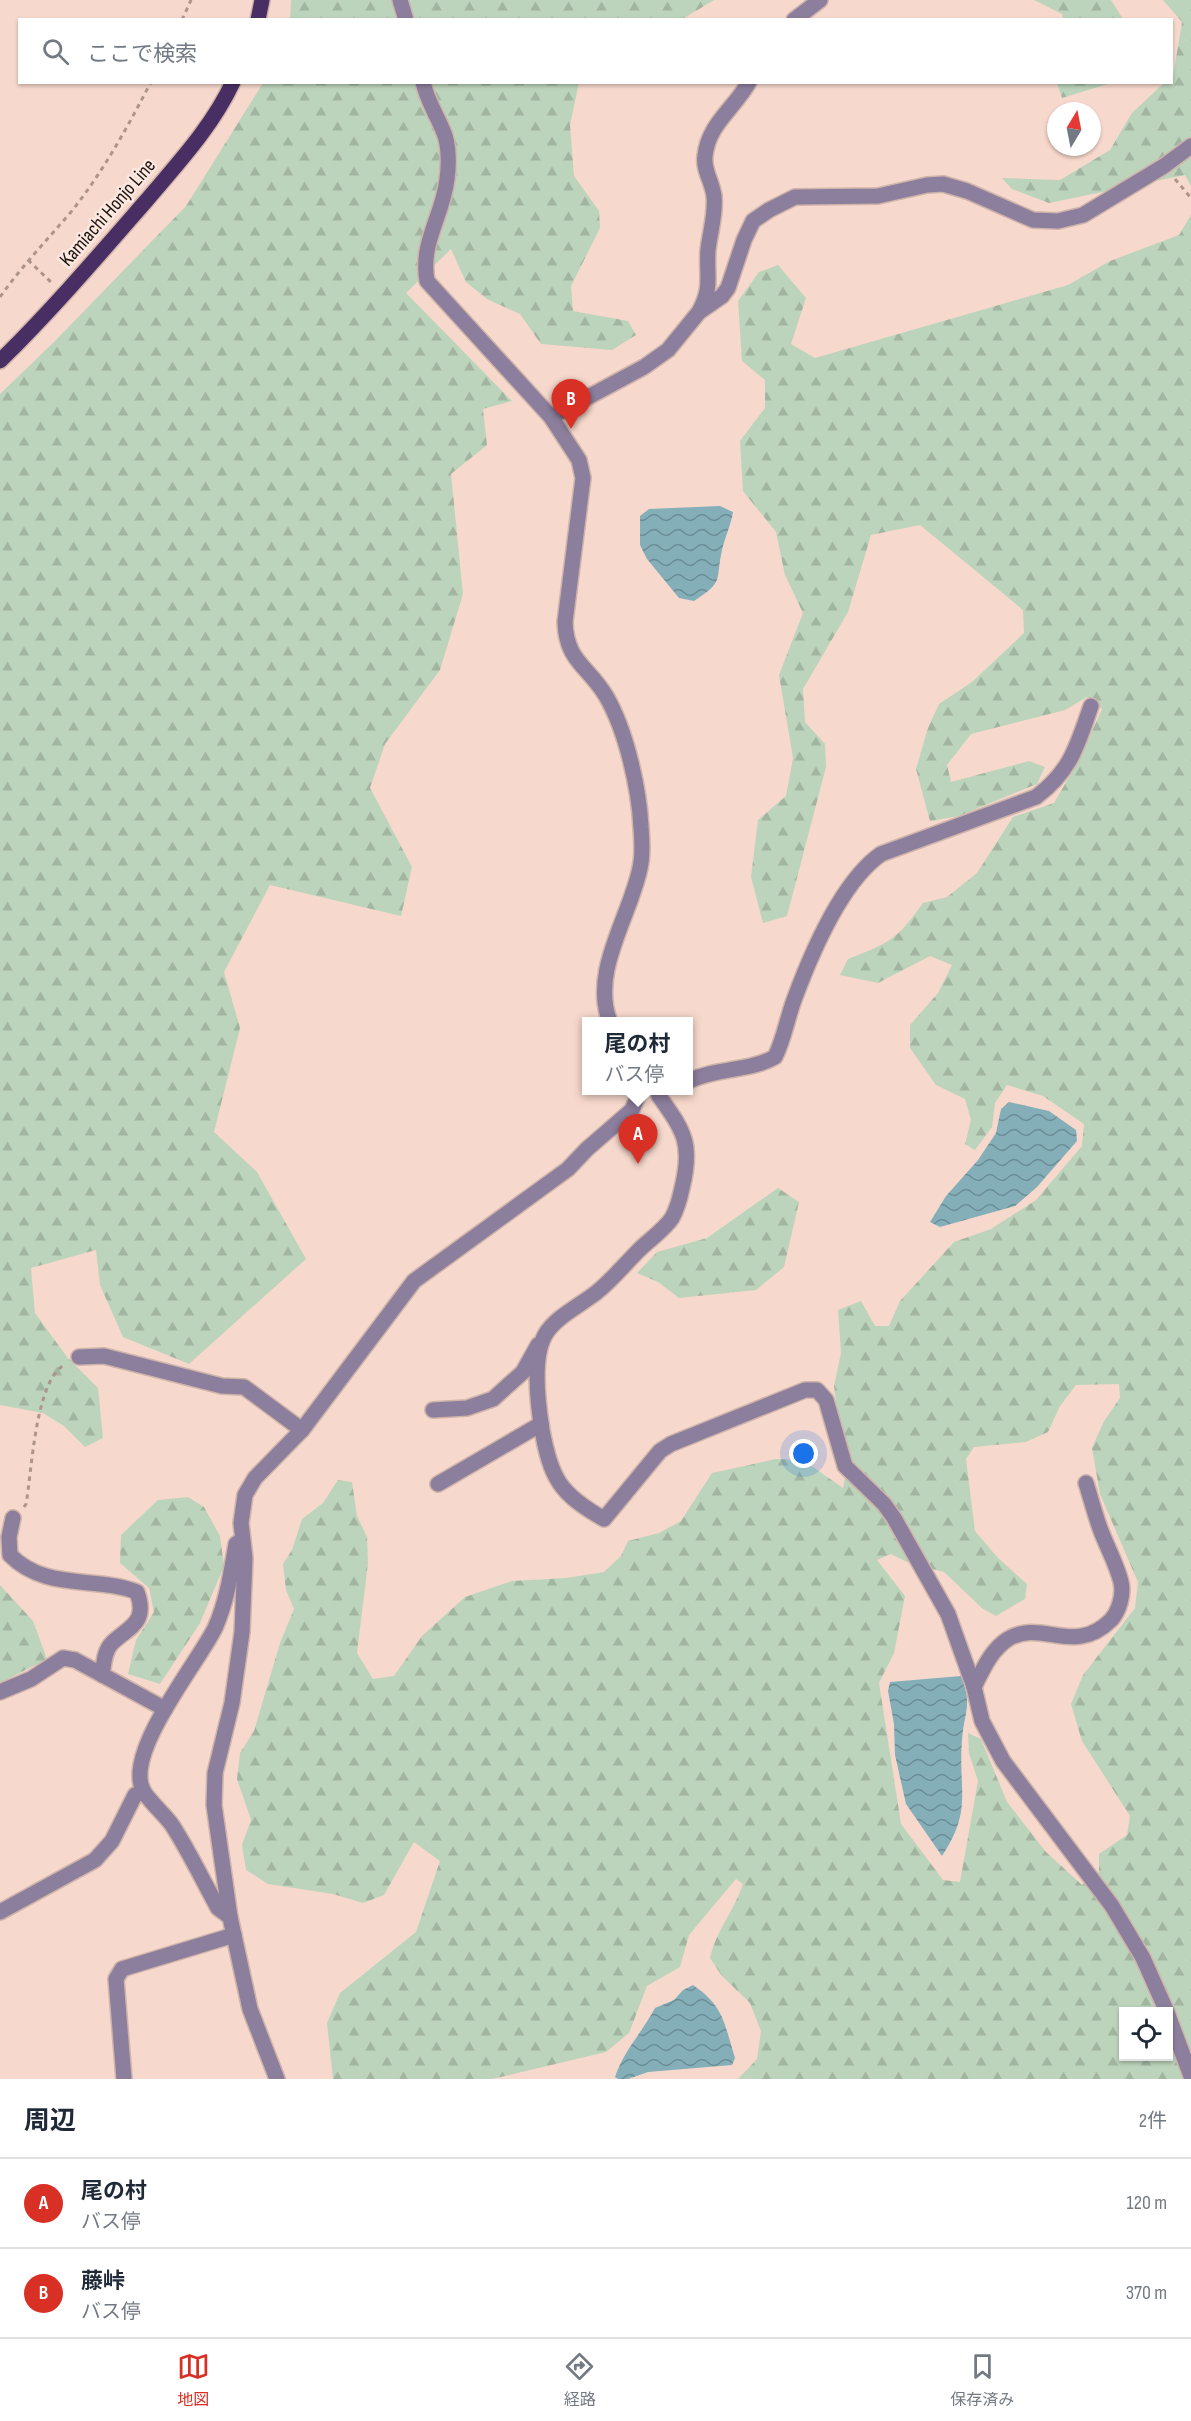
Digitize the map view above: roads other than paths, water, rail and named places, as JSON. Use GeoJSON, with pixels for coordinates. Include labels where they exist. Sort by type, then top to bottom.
{"type":"FeatureCollection","features":[{"type":"Feature","properties":{"kind":"main road"},"geometry":{"type":"LineString","coordinates":[[258,18],[262,0]]}},
{"type":"Feature","properties":{"kind":"main road","name":"Kamiachi Honjo Line"},"geometry":{"type":"LineString","coordinates":[[0,361],[200,138],[232,84]]}},
{"type":"Feature","properties":{"kind":"street"},"geometry":{"type":"LineString","coordinates":[[400,0],[405,18]]}},
{"type":"Feature","properties":{"kind":"street"},"geometry":{"type":"LineString","coordinates":[[797,18],[820,0]]}},
{"type":"Feature","properties":{"kind":"street"},"geometry":{"type":"LineString","coordinates":[[423,84],[426,98],[446,135],[447,147],[447,177],[442,204],[428,239],[423,263],[427,281],[551,417],[579,460],[583,478],[565,622],[566,641],[605,695],[620,727],[633,774],[642,826],[641,866],[609,962],[603,990],[609,1017]]}},
{"type":"Feature","properties":{"kind":"street"},"geometry":{"type":"LineString","coordinates":[[551,417],[644,367],[668,350],[699,312],[708,295],[710,280],[708,253],[714,209],[711,182],[705,169],[705,155],[714,127],[747,84]]}},
{"type":"Feature","properties":{"kind":"street"},"geometry":{"type":"LineString","coordinates":[[699,312],[722,296],[728,288],[753,221],[768,210],[795,197],[878,196],[927,185],[943,184],[967,191],[1033,220],[1058,221],[1083,215],[1164,166],[1191,146]]}},
{"type":"Feature","properties":{"kind":"street"},"geometry":{"type":"LineString","coordinates":[[693,1079],[709,1071],[761,1065],[775,1058],[805,973],[837,904],[869,862],[881,854],[1036,797],[1056,782],[1075,753],[1091,706]]}},
{"type":"Feature","properties":{"kind":"street"},"geometry":{"type":"LineString","coordinates":[[277,2079],[250,2009],[230,1917],[214,1805],[216,1773],[232,1703],[242,1632],[245,1567],[241,1523],[245,1495],[255,1478],[302,1430],[414,1281],[568,1169],[587,1149],[632,1110],[636,1095]]}},
{"type":"Feature","properties":{"kind":"street"},"geometry":{"type":"LineString","coordinates":[[433,1410],[467,1408],[493,1399],[523,1372],[550,1328],[599,1290],[672,1218],[680,1199],[689,1162],[679,1125],[665,1095]]}},
{"type":"Feature","properties":{"kind":"street"},"geometry":{"type":"LineString","coordinates":[[543,1338],[537,1377],[541,1424],[553,1475],[561,1486],[590,1511],[604,1519],[660,1451],[671,1444],[805,1389],[817,1390],[826,1400],[845,1466],[884,1503],[923,1567],[948,1614],[974,1687],[982,1721],[1003,1761],[1112,1906],[1143,1958],[1165,2007]]}},
{"type":"Feature","properties":{"kind":"street"},"geometry":{"type":"LineString","coordinates":[[79,1357],[104,1356],[222,1386],[244,1387],[302,1430]]}},
{"type":"Feature","properties":{"kind":"street"},"geometry":{"type":"LineString","coordinates":[[438,1484],[541,1424]]}},
{"type":"Feature","properties":{"kind":"street"},"geometry":{"type":"LineString","coordinates":[[974,1687],[992,1653],[1009,1639],[1030,1631],[1063,1638],[1087,1636],[1105,1625],[1119,1611],[1122,1584],[1100,1528],[1086,1483]]}},
{"type":"Feature","properties":{"kind":"street"},"geometry":{"type":"LineString","coordinates":[[13,1518],[9,1537],[10,1555],[20,1565],[61,1581],[126,1588],[137,1592],[141,1603],[137,1621],[124,1636],[112,1643],[106,1653],[102,1675]]}},
{"type":"Feature","properties":{"kind":"street"},"geometry":{"type":"LineString","coordinates":[[230,1917],[218,1908],[171,1824],[143,1792],[141,1760],[165,1709],[214,1630],[230,1584],[236,1545],[243,1539]]}},
{"type":"Feature","properties":{"kind":"street"},"geometry":{"type":"LineString","coordinates":[[0,1692],[31,1679],[63,1658],[75,1660],[165,1709]]}},
{"type":"Feature","properties":{"kind":"street"},"geometry":{"type":"LineString","coordinates":[[0,1912],[95,1860],[112,1841],[135,1795],[143,1792]]}},
{"type":"Feature","properties":{"kind":"street"},"geometry":{"type":"LineString","coordinates":[[124,2079],[116,1979],[122,1969],[234,1935]]}},
{"type":"Feature","properties":{"kind":"street"},"geometry":{"type":"LineString","coordinates":[[1173,2027],[1191,2076]]}},
{"type":"Feature","properties":{"kind":"water"},"geometry":{"type":"Polygon","coordinates":[[[720,506],[733,512],[722,550],[717,580],[710,589],[694,601],[679,598],[647,559],[640,545],[640,516],[649,509],[720,506]]]}},
{"type":"Feature","properties":{"kind":"water"},"geometry":{"type":"Polygon","coordinates":[[[1009,1102],[1049,1111],[1076,1130],[1077,1141],[1037,1187],[1015,1206],[940,1227],[930,1222],[946,1196],[978,1160],[996,1133],[1001,1109],[1009,1102]]]}},
{"type":"Feature","properties":{"kind":"water"},"geometry":{"type":"Polygon","coordinates":[[[961,1676],[965,1686],[967,1708],[962,1740],[961,1812],[952,1840],[942,1856],[906,1804],[895,1755],[894,1724],[888,1691],[890,1682],[961,1676]]]}},
{"type":"Feature","properties":{"kind":"water"},"geometry":{"type":"Polygon","coordinates":[[[693,1985],[711,2000],[722,2016],[735,2058],[732,2065],[648,2072],[628,2079],[615,2077],[623,2059],[655,2008],[674,2000],[683,1990],[693,1985]]]}},
{"type":"Feature","properties":{"kind":"place","name":"藤峠"},"geometry":{"type":"Point","coordinates":[571,429]}},
{"type":"Feature","properties":{"kind":"place","name":"尾の村"},"geometry":{"type":"Point","coordinates":[638,1164]}}]}
